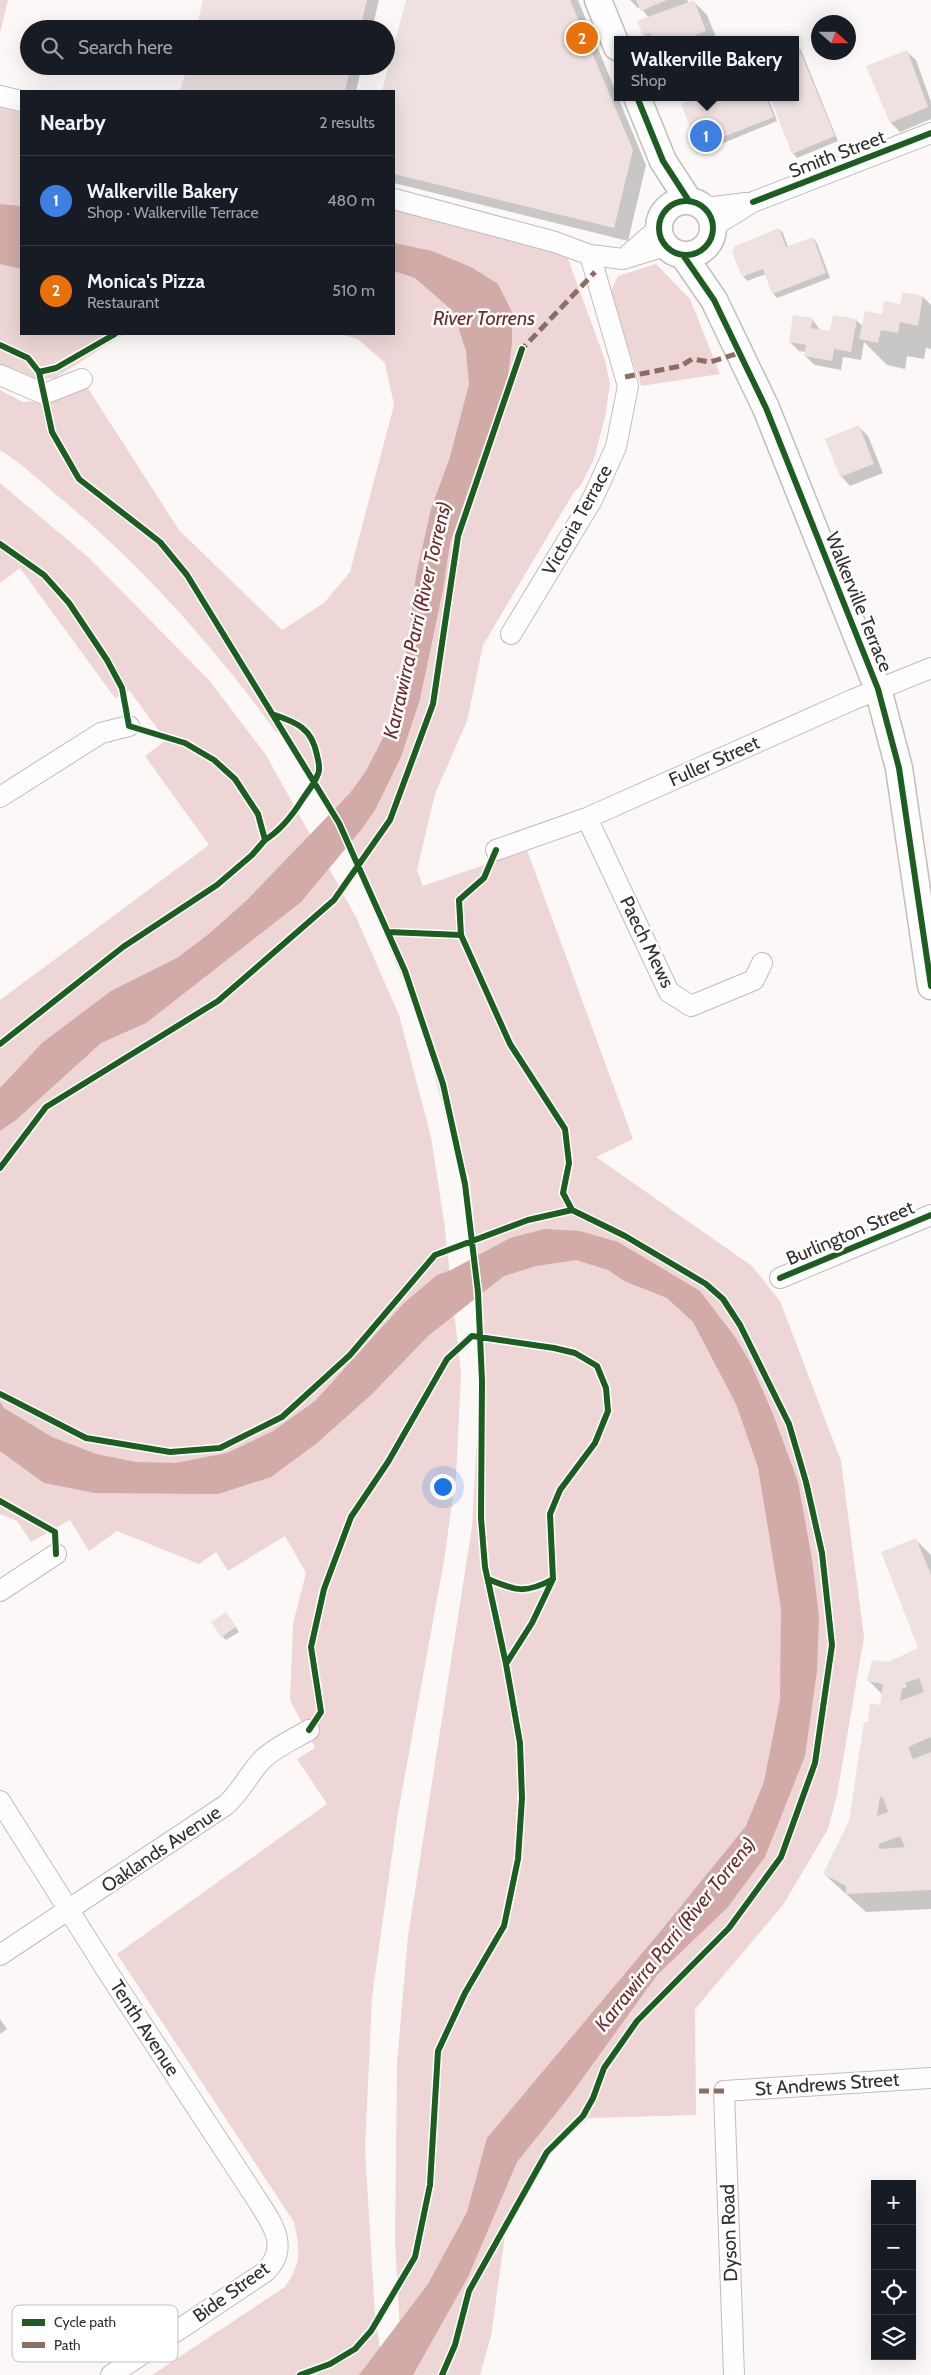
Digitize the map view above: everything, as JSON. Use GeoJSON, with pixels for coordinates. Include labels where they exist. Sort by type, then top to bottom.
{"type":"FeatureCollection","features":[{"type":"Feature","properties":{"kind":"street"},"geometry":{"type":"LineString","coordinates":[[598,0],[614,40]]}},
{"type":"Feature","properties":{"kind":"street"},"geometry":{"type":"LineString","coordinates":[[0,96],[20,101]]}},
{"type":"Feature","properties":{"kind":"street","name":"Walkerville Terrace"},"geometry":{"type":"LineString","coordinates":[[640,101],[714,300],[766,408],[878,689],[899,768],[931,986]]}},
{"type":"Feature","properties":{"kind":"street","name":"Smith Street"},"geometry":{"type":"LineString","coordinates":[[686,228],[931,133]]}},
{"type":"Feature","properties":{"kind":"street"},"geometry":{"type":"LineString","coordinates":[[395,199],[555,242],[590,255],[623,259],[686,228]]}},
{"type":"Feature","properties":{"kind":"street","name":"Victoria Terrace"},"geometry":{"type":"LineString","coordinates":[[511,634],[592,500],[616,447],[628,386],[590,255]]}},
{"type":"Feature","properties":{"kind":"street"},"geometry":{"type":"LineString","coordinates":[[0,376],[44,394],[82,379]]}},
{"type":"Feature","properties":{"kind":"street","name":"Fuller Street"},"geometry":{"type":"LineString","coordinates":[[496,850],[587,818],[878,689],[931,668]]}},
{"type":"Feature","properties":{"kind":"street"},"geometry":{"type":"LineString","coordinates":[[0,798],[101,733],[129,726]]}},
{"type":"Feature","properties":{"kind":"street","name":"Paech Mews"},"geometry":{"type":"LineString","coordinates":[[587,818],[669,992],[691,1006],[754,980],[762,963]]}},
{"type":"Feature","properties":{"kind":"street","name":"Burlington Street"},"geometry":{"type":"LineString","coordinates":[[780,1278],[931,1215]]}},
{"type":"Feature","properties":{"kind":"street"},"geometry":{"type":"LineString","coordinates":[[0,1590],[56,1554]]}},
{"type":"Feature","properties":{"kind":"street","name":"Oaklands Avenue"},"geometry":{"type":"LineString","coordinates":[[0,1955],[226,1805],[239,1794],[262,1760],[276,1749],[309,1730]]}},
{"type":"Feature","properties":{"kind":"street","name":"Tenth Avenue"},"geometry":{"type":"LineString","coordinates":[[0,1801],[274,2228],[278,2246],[276,2258]]}},
{"type":"Feature","properties":{"kind":"street","name":"St Andrews Street"},"geometry":{"type":"LineString","coordinates":[[724,2091],[931,2078]]}},
{"type":"Feature","properties":{"kind":"street","name":"Dyson Road"},"geometry":{"type":"LineString","coordinates":[[724,2091],[734,2375]]}},
{"type":"Feature","properties":{"kind":"street","name":"Bide Street"},"geometry":{"type":"LineString","coordinates":[[178,2330],[260,2276],[276,2258]]}},
{"type":"Feature","properties":{"kind":"street","name":"Bide Street"},"geometry":{"type":"LineString","coordinates":[[110,2375],[130,2362]]}},
{"type":"Feature","properties":{"kind":"shaded area"},"geometry":{"type":"Polygon","coordinates":[[[0,0],[8,0],[0,33],[0,0]]]}},
{"type":"Feature","properties":{"kind":"shaded area"},"geometry":{"type":"Polygon","coordinates":[[[0,107],[20,113],[20,335],[122,335],[55,378],[33,380],[0,365],[0,107]]]}},
{"type":"Feature","properties":{"kind":"shaded area"},"geometry":{"type":"Polygon","coordinates":[[[395,208],[487,231],[567,256],[605,360],[610,384],[605,417],[594,459],[581,485],[574,492],[483,645],[467,721],[435,794],[417,870],[423,886],[527,850],[633,1139],[596,1157],[752,1266],[780,1301],[841,1461],[864,1637],[837,1795],[828,1829],[783,1905],[695,2009],[696,2115],[589,2118],[551,2153],[506,2228],[491,2336],[480,2375],[405,2375],[400,2329],[395,2243],[397,2063],[408,1936],[472,1527],[480,1385],[486,1384],[482,1297],[469,1175],[461,1176],[420,1019],[370,903],[379,901],[336,811],[285,727],[277,733],[202,638],[176,608],[120,551],[30,472],[0,450],[0,390],[23,402],[54,400],[82,379],[179,530],[282,630],[324,603],[350,572],[394,405],[385,363],[358,339],[344,335],[395,335],[395,208]]]}},
{"type":"Feature","properties":{"kind":"shaded area"},"geometry":{"type":"Polygon","coordinates":[[[656,264],[690,299],[720,374],[641,386],[610,293],[618,276],[656,264]]]}},
{"type":"Feature","properties":{"kind":"shaded area"},"geometry":{"type":"Polygon","coordinates":[[[0,483],[88,557],[209,680],[266,755],[356,917],[399,1015],[431,1137],[444,1221],[461,1374],[456,1475],[444,1561],[397,1819],[372,1997],[365,2149],[375,2315],[384,2375],[152,2375],[172,2362],[178,2362],[178,2358],[285,2287],[297,2263],[298,2240],[294,2222],[117,1954],[327,1804],[297,1759],[315,1748],[290,1700],[293,1624],[306,1573],[285,1536],[228,1571],[216,1552],[199,1564],[117,1531],[89,1551],[70,1520],[31,1542],[17,1521],[0,1514],[0,1000],[209,845],[145,756],[166,740],[129,690],[115,698],[20,568],[0,583],[0,483]]]}},
{"type":"Feature","properties":{"kind":"water"},"geometry":{"type":"Polygon","coordinates":[[[0,204],[20,206],[20,269],[0,264],[0,204]]]}},
{"type":"Feature","properties":{"kind":"water","name":"River Torrens"},"geometry":{"type":"Polygon","coordinates":[[[395,243],[432,251],[471,267],[498,284],[512,312],[512,343],[508,376],[450,543],[443,590],[420,699],[401,757],[375,810],[361,830],[301,902],[146,1023],[101,1043],[16,1120],[0,1131],[0,1088],[42,1043],[111,991],[177,958],[210,933],[247,900],[350,793],[366,771],[387,730],[404,673],[416,576],[431,509],[450,457],[469,384],[466,351],[453,311],[415,278],[395,271],[395,243]]]}},
{"type":"Feature","properties":{"kind":"water","name":"Karrawirra Parri (River Torrens)"},"geometry":{"type":"Polygon","coordinates":[[[545,1229],[580,1231],[618,1242],[700,1291],[735,1337],[751,1364],[773,1414],[798,1482],[812,1559],[819,1617],[817,1671],[805,1756],[765,1857],[727,1908],[657,1975],[569,2097],[517,2162],[468,2277],[413,2375],[359,2375],[428,2284],[467,2212],[487,2138],[746,1826],[764,1782],[780,1700],[781,1608],[758,1467],[736,1404],[693,1322],[667,1298],[624,1281],[608,1270],[576,1260],[536,1266],[504,1276],[428,1336],[372,1394],[317,1443],[271,1477],[218,1494],[95,1493],[44,1483],[0,1451],[0,1402],[4,1408],[52,1437],[96,1454],[136,1462],[175,1463],[227,1453],[273,1431],[315,1401],[404,1303],[437,1275],[451,1270],[510,1238],[545,1229]]]}},
{"type":"Feature","properties":{"kind":"building"},"geometry":{"type":"Polygon","coordinates":[[[203,0],[367,0],[362,20],[198,20],[203,0]]]}},
{"type":"Feature","properties":{"kind":"building"},"geometry":{"type":"Polygon","coordinates":[[[406,0],[570,0],[633,150],[614,228],[395,174],[395,90],[382,90],[386,75],[395,75],[395,42],[406,0]]]}},
{"type":"Feature","properties":{"kind":"building"},"geometry":{"type":"Polygon","coordinates":[[[636,0],[667,0],[641,11],[636,0]]]}},
{"type":"Feature","properties":{"kind":"building"},"geometry":{"type":"Polygon","coordinates":[[[694,0],[706,31],[694,36],[651,36],[650,33],[643,36],[637,21],[694,0]]]}},
{"type":"Feature","properties":{"kind":"building"},"geometry":{"type":"Polygon","coordinates":[[[799,49],[835,136],[792,154],[772,101],[799,101],[799,49]]]}},
{"type":"Feature","properties":{"kind":"building"},"geometry":{"type":"Polygon","coordinates":[[[907,50],[928,107],[890,123],[866,66],[907,50]]]}},
{"type":"Feature","properties":{"kind":"building"},"geometry":{"type":"Polygon","coordinates":[[[184,75],[349,75],[345,90],[180,90],[184,75]]]}},
{"type":"Feature","properties":{"kind":"building"},"geometry":{"type":"Polygon","coordinates":[[[688,101],[768,101],[774,117],[698,147],[681,104],[688,101]]]}},
{"type":"Feature","properties":{"kind":"building"},"geometry":{"type":"Polygon","coordinates":[[[779,228],[786,247],[813,237],[826,273],[772,294],[763,269],[742,277],[732,252],[735,246],[779,228]]]}},
{"type":"Feature","properties":{"kind":"building"},"geometry":{"type":"Polygon","coordinates":[[[903,292],[923,296],[918,326],[900,322],[898,333],[881,330],[878,343],[859,339],[865,311],[882,314],[884,301],[900,304],[903,292]]]}},
{"type":"Feature","properties":{"kind":"building"},"geometry":{"type":"Polygon","coordinates":[[[793,315],[813,318],[811,328],[830,331],[833,315],[857,319],[851,352],[834,349],[832,361],[804,356],[806,345],[789,342],[793,315]]]}},
{"type":"Feature","properties":{"kind":"building"},"geometry":{"type":"Polygon","coordinates":[[[859,425],[874,464],[840,477],[825,439],[859,425]]]}},
{"type":"Feature","properties":{"kind":"building"},"geometry":{"type":"Polygon","coordinates":[[[916,1538],[931,1575],[931,1737],[908,1747],[913,1759],[931,1752],[931,1890],[846,1894],[846,1886],[823,1874],[849,1821],[864,1722],[868,1722],[870,1703],[880,1705],[883,1684],[867,1681],[872,1660],[888,1662],[918,1648],[881,1552],[916,1538]],[[919,1678],[905,1683],[907,1687],[902,1689],[900,1701],[924,1692],[919,1678]],[[880,1797],[877,1816],[888,1812],[883,1797],[880,1797]],[[900,1836],[879,1844],[879,1849],[905,1847],[900,1836]]]}},
{"type":"Feature","properties":{"kind":"building"},"geometry":{"type":"Polygon","coordinates":[[[226,1612],[236,1627],[221,1637],[211,1622],[226,1612]]]}},
{"type":"Feature","properties":{"kind":"marked path"},"geometry":{"type":"LineString","coordinates":[[521,353],[522,349],[595,272]]}},
{"type":"Feature","properties":{"kind":"marked path"},"geometry":{"type":"LineString","coordinates":[[625,377],[681,366],[692,359],[710,362],[739,353]]}},
{"type":"Feature","properties":{"kind":"marked path"},"geometry":{"type":"LineString","coordinates":[[699,2091],[724,2091]]}},
{"type":"Feature","properties":{"kind":"cycle path"},"geometry":{"type":"LineString","coordinates":[[639,101],[663,161],[689,201]]}},
{"type":"Feature","properties":{"kind":"cycle path"},"geometry":{"type":"LineString","coordinates":[[753,202],[931,133]]}},
{"type":"Feature","properties":{"kind":"cycle path"},"geometry":{"type":"LineString","coordinates":[[681,201],[691,201],[701,205],[709,213],[713,228],[709,243],[701,251],[691,255],[681,255],[671,251],[663,243],[659,233],[659,223],[663,213],[671,205],[681,201]]}},
{"type":"Feature","properties":{"kind":"cycle path"},"geometry":{"type":"LineString","coordinates":[[683,255],[714,300],[766,408],[878,689],[899,768],[931,986]]}},
{"type":"Feature","properties":{"kind":"cycle path"},"geometry":{"type":"LineString","coordinates":[[39,372],[56,368],[113,335]]}},
{"type":"Feature","properties":{"kind":"cycle path"},"geometry":{"type":"LineString","coordinates":[[0,345],[28,358],[39,372],[52,432],[79,479],[160,542],[187,575],[339,823],[405,971],[443,1084],[465,1184],[478,1292],[482,1381],[481,1518],[485,1567],[506,1664]]}},
{"type":"Feature","properties":{"kind":"cycle path"},"geometry":{"type":"LineString","coordinates":[[0,1168],[46,1107],[218,1001],[334,900],[390,820],[433,704],[458,536],[522,349]]}},
{"type":"Feature","properties":{"kind":"cycle path"},"geometry":{"type":"LineString","coordinates":[[0,544],[44,575],[69,603],[107,660],[122,688],[129,726],[185,743],[214,760],[235,779],[258,814],[265,840],[252,855],[217,885],[123,947],[0,1044]]}},
{"type":"Feature","properties":{"kind":"cycle path"},"geometry":{"type":"LineString","coordinates":[[265,840],[276,832],[290,817],[313,784],[319,769],[315,746],[307,732],[295,723],[272,714]]}},
{"type":"Feature","properties":{"kind":"cycle path"},"geometry":{"type":"LineString","coordinates":[[388,932],[461,935],[459,900],[484,878],[496,850]]}},
{"type":"Feature","properties":{"kind":"cycle path"},"geometry":{"type":"LineString","coordinates":[[461,935],[510,1044],[565,1129],[569,1163],[563,1193],[572,1210]]}},
{"type":"Feature","properties":{"kind":"cycle path"},"geometry":{"type":"LineString","coordinates":[[0,1394],[86,1438],[170,1452],[220,1448],[282,1417],[350,1355],[435,1255],[528,1220],[572,1210]]}},
{"type":"Feature","properties":{"kind":"cycle path"},"geometry":{"type":"LineString","coordinates":[[442,2375],[455,2345],[469,2291],[547,2152],[583,2116],[593,2098],[604,2068],[637,2021],[729,1928],[781,1857],[815,1763],[832,1645],[822,1553],[806,1482],[789,1424],[740,1325],[723,1299],[706,1284],[625,1236],[572,1210]]}},
{"type":"Feature","properties":{"kind":"cycle path"},"geometry":{"type":"LineString","coordinates":[[780,1278],[931,1215]]}},
{"type":"Feature","properties":{"kind":"cycle path"},"geometry":{"type":"LineString","coordinates":[[300,2375],[330,2364],[355,2349],[371,2331],[415,2257],[430,2185],[438,2051],[465,1993],[504,1926],[518,1859],[522,1798],[520,1743],[506,1664],[532,1623],[553,1579],[550,1514],[560,1490],[595,1443],[608,1411],[606,1388],[597,1366],[575,1353],[554,1348],[472,1336],[447,1359],[388,1462],[351,1517],[324,1589],[311,1647],[321,1712],[309,1730]]}},
{"type":"Feature","properties":{"kind":"cycle path"},"geometry":{"type":"LineString","coordinates":[[0,1501],[55,1532],[56,1554]]}},
{"type":"Feature","properties":{"kind":"cycle path"},"geometry":{"type":"LineString","coordinates":[[488,1579],[521,1589],[535,1587],[553,1579]]}},
{"type":"Feature","properties":{"kind":"place","name":"Monica's Pizza"},"geometry":{"type":"Point","coordinates":[582,38]}},
{"type":"Feature","properties":{"kind":"place","name":"Walkerville Bakery"},"geometry":{"type":"Point","coordinates":[706,136]}}]}
